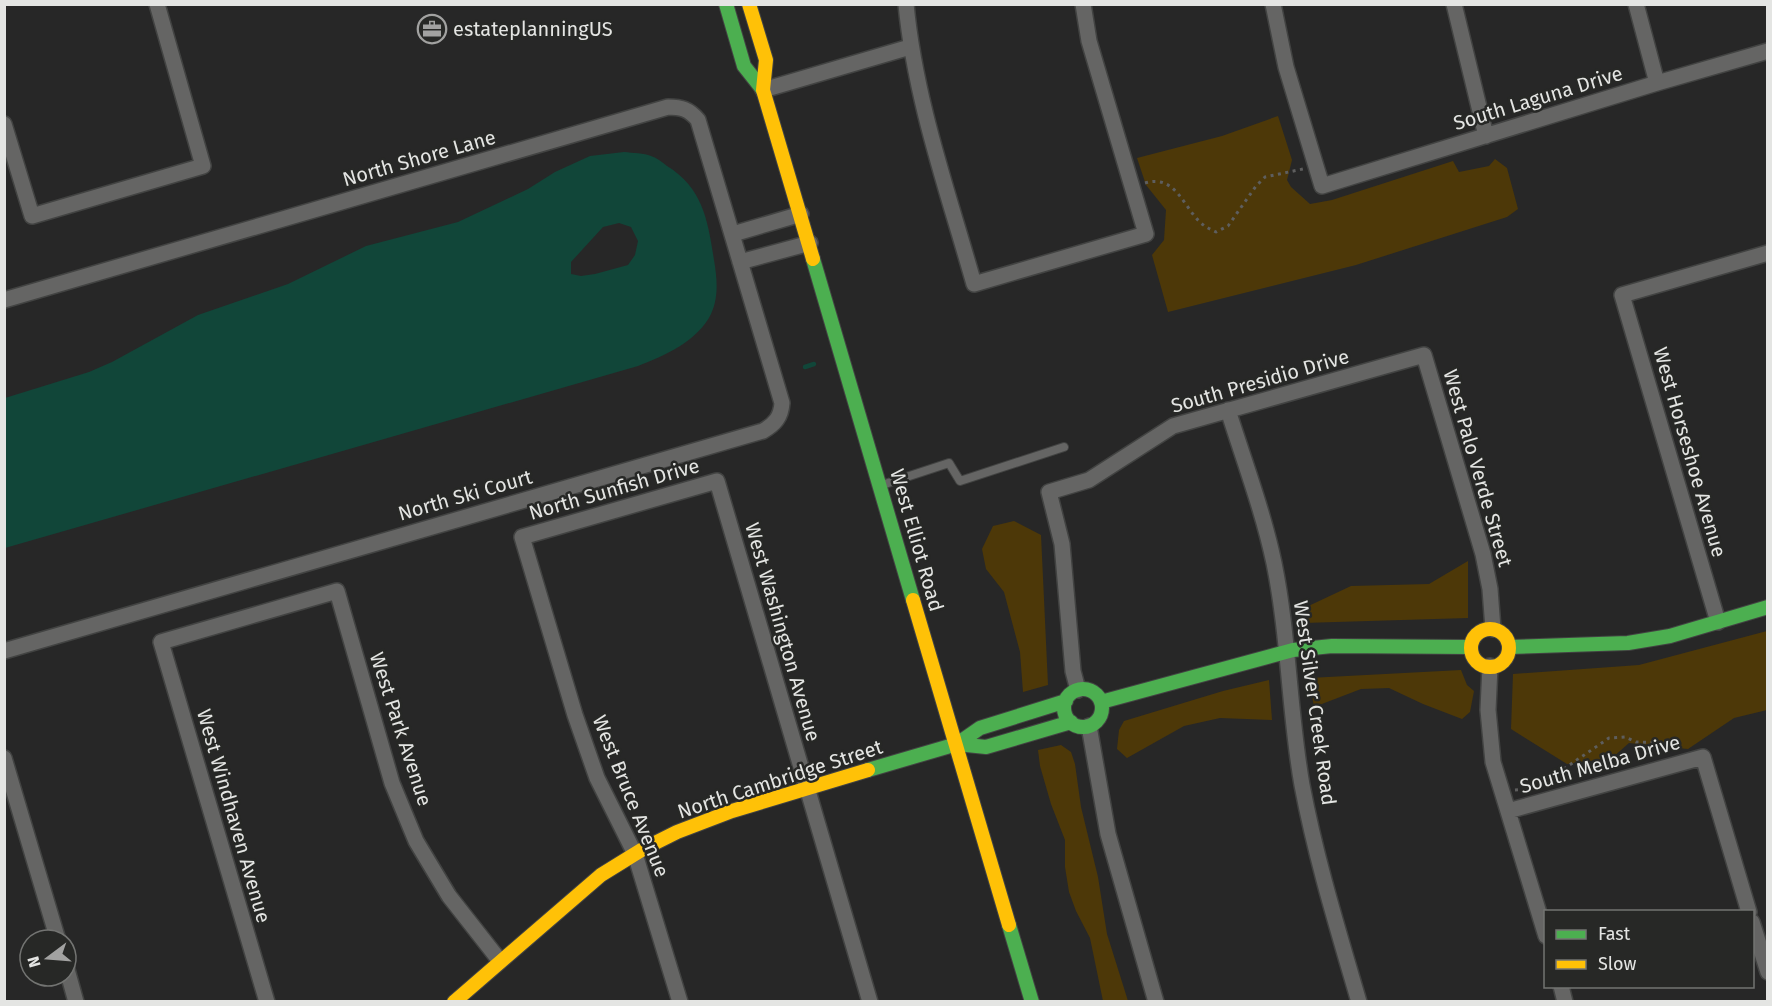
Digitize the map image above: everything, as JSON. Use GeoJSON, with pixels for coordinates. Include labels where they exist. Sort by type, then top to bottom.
{"type":"FeatureCollection","features":[{"type":"Feature","properties":{"kind":"street"},"geometry":{"type":"LineString","coordinates":[[4,124],[32,216],[203,166],[157,4]]}},
{"type":"Feature","properties":{"kind":"street","name":"West Elliot Road"},"geometry":{"type":"LineString","coordinates":[[726,4],[744,66],[763,90],[810,243],[1032,1002]]}},
{"type":"Feature","properties":{"kind":"street","name":"West Elliot Road"},"geometry":{"type":"LineString","coordinates":[[749,4],[766,60],[763,90]]}},
{"type":"Feature","properties":{"kind":"street"},"geometry":{"type":"LineString","coordinates":[[906,4],[910,46],[922,105],[974,284],[1146,234],[1089,41],[1083,4]]}},
{"type":"Feature","properties":{"kind":"street"},"geometry":{"type":"LineString","coordinates":[[1273,4],[1286,67],[1316,166]]}},
{"type":"Feature","properties":{"kind":"street"},"geometry":{"type":"LineString","coordinates":[[1454,4],[1486,136]]}},
{"type":"Feature","properties":{"kind":"street"},"geometry":{"type":"LineString","coordinates":[[1636,4],[1657,83]]}},
{"type":"Feature","properties":{"kind":"street"},"geometry":{"type":"LineString","coordinates":[[763,90],[910,46]]}},
{"type":"Feature","properties":{"kind":"street","name":"South Laguna Drive"},"geometry":{"type":"LineString","coordinates":[[1316,166],[1322,186],[1767,51]]}},
{"type":"Feature","properties":{"kind":"street","name":"North Shore Lane"},"geometry":{"type":"LineString","coordinates":[[4,300],[668,107],[680,107],[692,112],[698,120],[740,262]]}},
{"type":"Feature","properties":{"kind":"street"},"geometry":{"type":"LineString","coordinates":[[732,234],[801,214]]}},
{"type":"Feature","properties":{"kind":"street"},"geometry":{"type":"LineString","coordinates":[[740,262],[810,243]]}},
{"type":"Feature","properties":{"kind":"street","name":"West Horseshoe Avenue"},"geometry":{"type":"LineString","coordinates":[[1718,622],[1622,294],[1767,253]]}},
{"type":"Feature","properties":{"kind":"street","name":"North Ski Court"},"geometry":{"type":"LineString","coordinates":[[4,651],[763,431],[777,419],[782,403],[740,262]]}},
{"type":"Feature","properties":{"kind":"street","name":"South Presidio Drive"},"geometry":{"type":"LineString","coordinates":[[1078,690],[1073,671],[1062,544],[1049,492],[1089,480],[1173,426],[1424,355]]}},
{"type":"Feature","properties":{"kind":"street","name":"West Palo Verde Street"},"geometry":{"type":"LineString","coordinates":[[1424,355],[1484,554],[1493,629]]}},
{"type":"Feature","properties":{"kind":"street","name":"West Silver Creek Road"},"geometry":{"type":"LineString","coordinates":[[1228,410],[1270,546],[1281,609],[1294,735],[1313,842],[1359,1002]]}},
{"type":"Feature","properties":{"kind":"street","name":"North Sunfish Drive"},"geometry":{"type":"LineString","coordinates":[[522,537],[717,481]]}},
{"type":"Feature","properties":{"kind":"street","name":"West Washington Avenue"},"geometry":{"type":"LineString","coordinates":[[717,481],[870,1002]]}},
{"type":"Feature","properties":{"kind":"street","name":"West Bruce Avenue"},"geometry":{"type":"LineString","coordinates":[[522,537],[575,716],[597,778],[635,854],[680,1002]]}},
{"type":"Feature","properties":{"kind":"street","name":"West Windhaven Avenue"},"geometry":{"type":"LineString","coordinates":[[267,1002],[160,642],[337,591]]}},
{"type":"Feature","properties":{"kind":"street","name":"West Park Avenue"},"geometry":{"type":"LineString","coordinates":[[337,591],[392,783],[416,841],[448,896],[500,961]]}},
{"type":"Feature","properties":{"kind":"street"},"geometry":{"type":"LineString","coordinates":[[1509,647],[1628,643],[1670,636],[1767,608]]}},
{"type":"Feature","properties":{"kind":"street"},"geometry":{"type":"LineString","coordinates":[[1493,629],[1504,635],[1509,647],[1505,658],[1496,666],[1490,666],[1475,659],[1471,647],[1472,641],[1480,631],[1493,629]]}},
{"type":"Feature","properties":{"kind":"street"},"geometry":{"type":"LineString","coordinates":[[1101,702],[1286,652],[1332,646],[1471,647]]}},
{"type":"Feature","properties":{"kind":"street"},"geometry":{"type":"LineString","coordinates":[[1490,666],[1489,720],[1493,762],[1544,933]]}},
{"type":"Feature","properties":{"kind":"street"},"geometry":{"type":"LineString","coordinates":[[1078,690],[1089,690],[1101,702],[1099,719],[1089,726],[1080,727],[1071,722],[1065,712],[1066,701],[1073,692],[1078,690]]}},
{"type":"Feature","properties":{"kind":"street"},"geometry":{"type":"LineString","coordinates":[[957,744],[980,728],[1066,701]]}},
{"type":"Feature","properties":{"kind":"street"},"geometry":{"type":"LineString","coordinates":[[957,744],[986,747],[1071,722]]}},
{"type":"Feature","properties":{"kind":"street"},"geometry":{"type":"LineString","coordinates":[[1089,726],[1108,834],[1156,1002]]}},
{"type":"Feature","properties":{"kind":"street","name":"North Cambridge Street"},"geometry":{"type":"LineString","coordinates":[[454,1002],[601,874],[677,832],[732,811],[957,744]]}},
{"type":"Feature","properties":{"kind":"street","name":"South Melba Drive"},"geometry":{"type":"LineString","coordinates":[[1508,811],[1703,757],[1748,910]]}},
{"type":"Feature","properties":{"kind":"street"},"geometry":{"type":"LineString","coordinates":[[4,758],[54,928]]}},
{"type":"Feature","properties":{"kind":"street"},"geometry":{"type":"LineString","coordinates":[[1754,929],[1767,972]]}},
{"type":"Feature","properties":{"kind":"lane"},"geometry":{"type":"LineString","coordinates":[[881,485],[949,463],[960,481],[1064,447]]}},
{"type":"Feature","properties":{"kind":"path"},"geometry":{"type":"LineString","coordinates":[[1132,187],[1155,180],[1169,185],[1186,202],[1198,221],[1206,228],[1216,232],[1228,226],[1265,177],[1316,166]]}},
{"type":"Feature","properties":{"kind":"path"},"geometry":{"type":"LineString","coordinates":[[1502,791],[1537,787],[1609,738],[1625,737],[1636,742],[1678,743],[1683,762]]}},
{"type":"Feature","properties":{"kind":"shaded area"},"geometry":{"type":"Polygon","coordinates":[[[1278,116],[1292,160],[1287,180],[1291,187],[1310,204],[1332,200],[1453,161],[1459,172],[1489,166],[1495,159],[1507,168],[1518,209],[1507,217],[1356,265],[1168,312],[1152,255],[1164,240],[1166,210],[1146,185],[1137,158],[1222,136],[1278,116]]]}},
{"type":"Feature","properties":{"kind":"shaded area"},"geometry":{"type":"Polygon","coordinates":[[[624,152],[653,157],[679,175],[696,195],[709,232],[717,287],[711,314],[705,324],[689,340],[638,366],[5,548],[5,398],[89,372],[198,315],[288,284],[366,246],[458,222],[590,156],[624,152]],[[619,223],[603,227],[571,262],[571,274],[581,276],[595,274],[628,265],[635,255],[638,241],[631,227],[619,223]]]}},
{"type":"Feature","properties":{"kind":"shaded area"},"geometry":{"type":"Polygon","coordinates":[[[1014,521],[1041,535],[1048,685],[1023,692],[1020,652],[1004,592],[986,569],[982,549],[993,526],[1014,521]]]}},
{"type":"Feature","properties":{"kind":"shaded area"},"geometry":{"type":"Polygon","coordinates":[[[1468,561],[1468,618],[1303,623],[1300,610],[1351,586],[1429,584],[1468,561]]]}},
{"type":"Feature","properties":{"kind":"shaded area"},"geometry":{"type":"Polygon","coordinates":[[[1767,631],[1767,710],[1734,718],[1688,749],[1629,743],[1612,758],[1567,764],[1511,729],[1513,674],[1639,665],[1767,631]]]}},
{"type":"Feature","properties":{"kind":"shaded area"},"geometry":{"type":"Polygon","coordinates":[[[1461,670],[1467,685],[1474,691],[1470,712],[1462,719],[1389,688],[1361,689],[1314,707],[1309,678],[1461,670]]]}},
{"type":"Feature","properties":{"kind":"shaded area"},"geometry":{"type":"Polygon","coordinates":[[[1269,680],[1272,720],[1220,718],[1184,726],[1127,758],[1117,749],[1119,730],[1124,721],[1223,691],[1269,680]]]}},
{"type":"Feature","properties":{"kind":"shaded area"},"geometry":{"type":"Polygon","coordinates":[[[1061,745],[1071,752],[1075,764],[1081,807],[1098,877],[1107,934],[1128,1001],[1103,1001],[1090,938],[1069,892],[1065,867],[1065,840],[1051,804],[1040,766],[1038,750],[1061,745]]]}},
{"type":"Feature","properties":{"kind":"waterway"},"geometry":{"type":"LineString","coordinates":[[805,367],[814,364]]}},
{"type":"Feature","properties":{"kind":"traffic: fast"},"geometry":{"type":"LineString","coordinates":[[726,4],[744,66],[763,90]]}},
{"type":"Feature","properties":{"kind":"traffic: fast"},"geometry":{"type":"LineString","coordinates":[[813,259],[913,600]]}},
{"type":"Feature","properties":{"kind":"traffic: fast"},"geometry":{"type":"LineString","coordinates":[[1509,647],[1628,643],[1670,636],[1768,607]]}},
{"type":"Feature","properties":{"kind":"traffic: fast"},"geometry":{"type":"LineString","coordinates":[[1101,702],[1293,650],[1332,646],[1471,647]]}},
{"type":"Feature","properties":{"kind":"traffic: fast"},"geometry":{"type":"LineString","coordinates":[[1083,689],[1096,695],[1102,708],[1096,721],[1083,727],[1070,721],[1064,708],[1070,695],[1083,689]]}},
{"type":"Feature","properties":{"kind":"traffic: fast"},"geometry":{"type":"LineString","coordinates":[[868,770],[957,744],[980,728],[1066,701]]}},
{"type":"Feature","properties":{"kind":"traffic: fast"},"geometry":{"type":"LineString","coordinates":[[957,744],[986,747],[1071,722]]}},
{"type":"Feature","properties":{"kind":"traffic: fast"},"geometry":{"type":"LineString","coordinates":[[1009,925],[1032,1002]]}},
{"type":"Feature","properties":{"kind":"traffic: slow"},"geometry":{"type":"LineString","coordinates":[[749,4],[766,60],[763,90],[813,259]]}},
{"type":"Feature","properties":{"kind":"traffic: slow"},"geometry":{"type":"LineString","coordinates":[[913,600],[1009,925]]}},
{"type":"Feature","properties":{"kind":"traffic: slow"},"geometry":{"type":"LineString","coordinates":[[1490,629],[1503,635],[1509,648],[1503,661],[1490,667],[1477,661],[1471,648],[1477,635],[1490,629]]}},
{"type":"Feature","properties":{"kind":"traffic: slow"},"geometry":{"type":"LineString","coordinates":[[454,1002],[601,875],[643,849],[677,832],[732,811],[868,770]]}},
{"type":"Feature","properties":{"kind":"place","name":"estateplanningUS"},"geometry":{"type":"Point","coordinates":[432,29]}}]}
